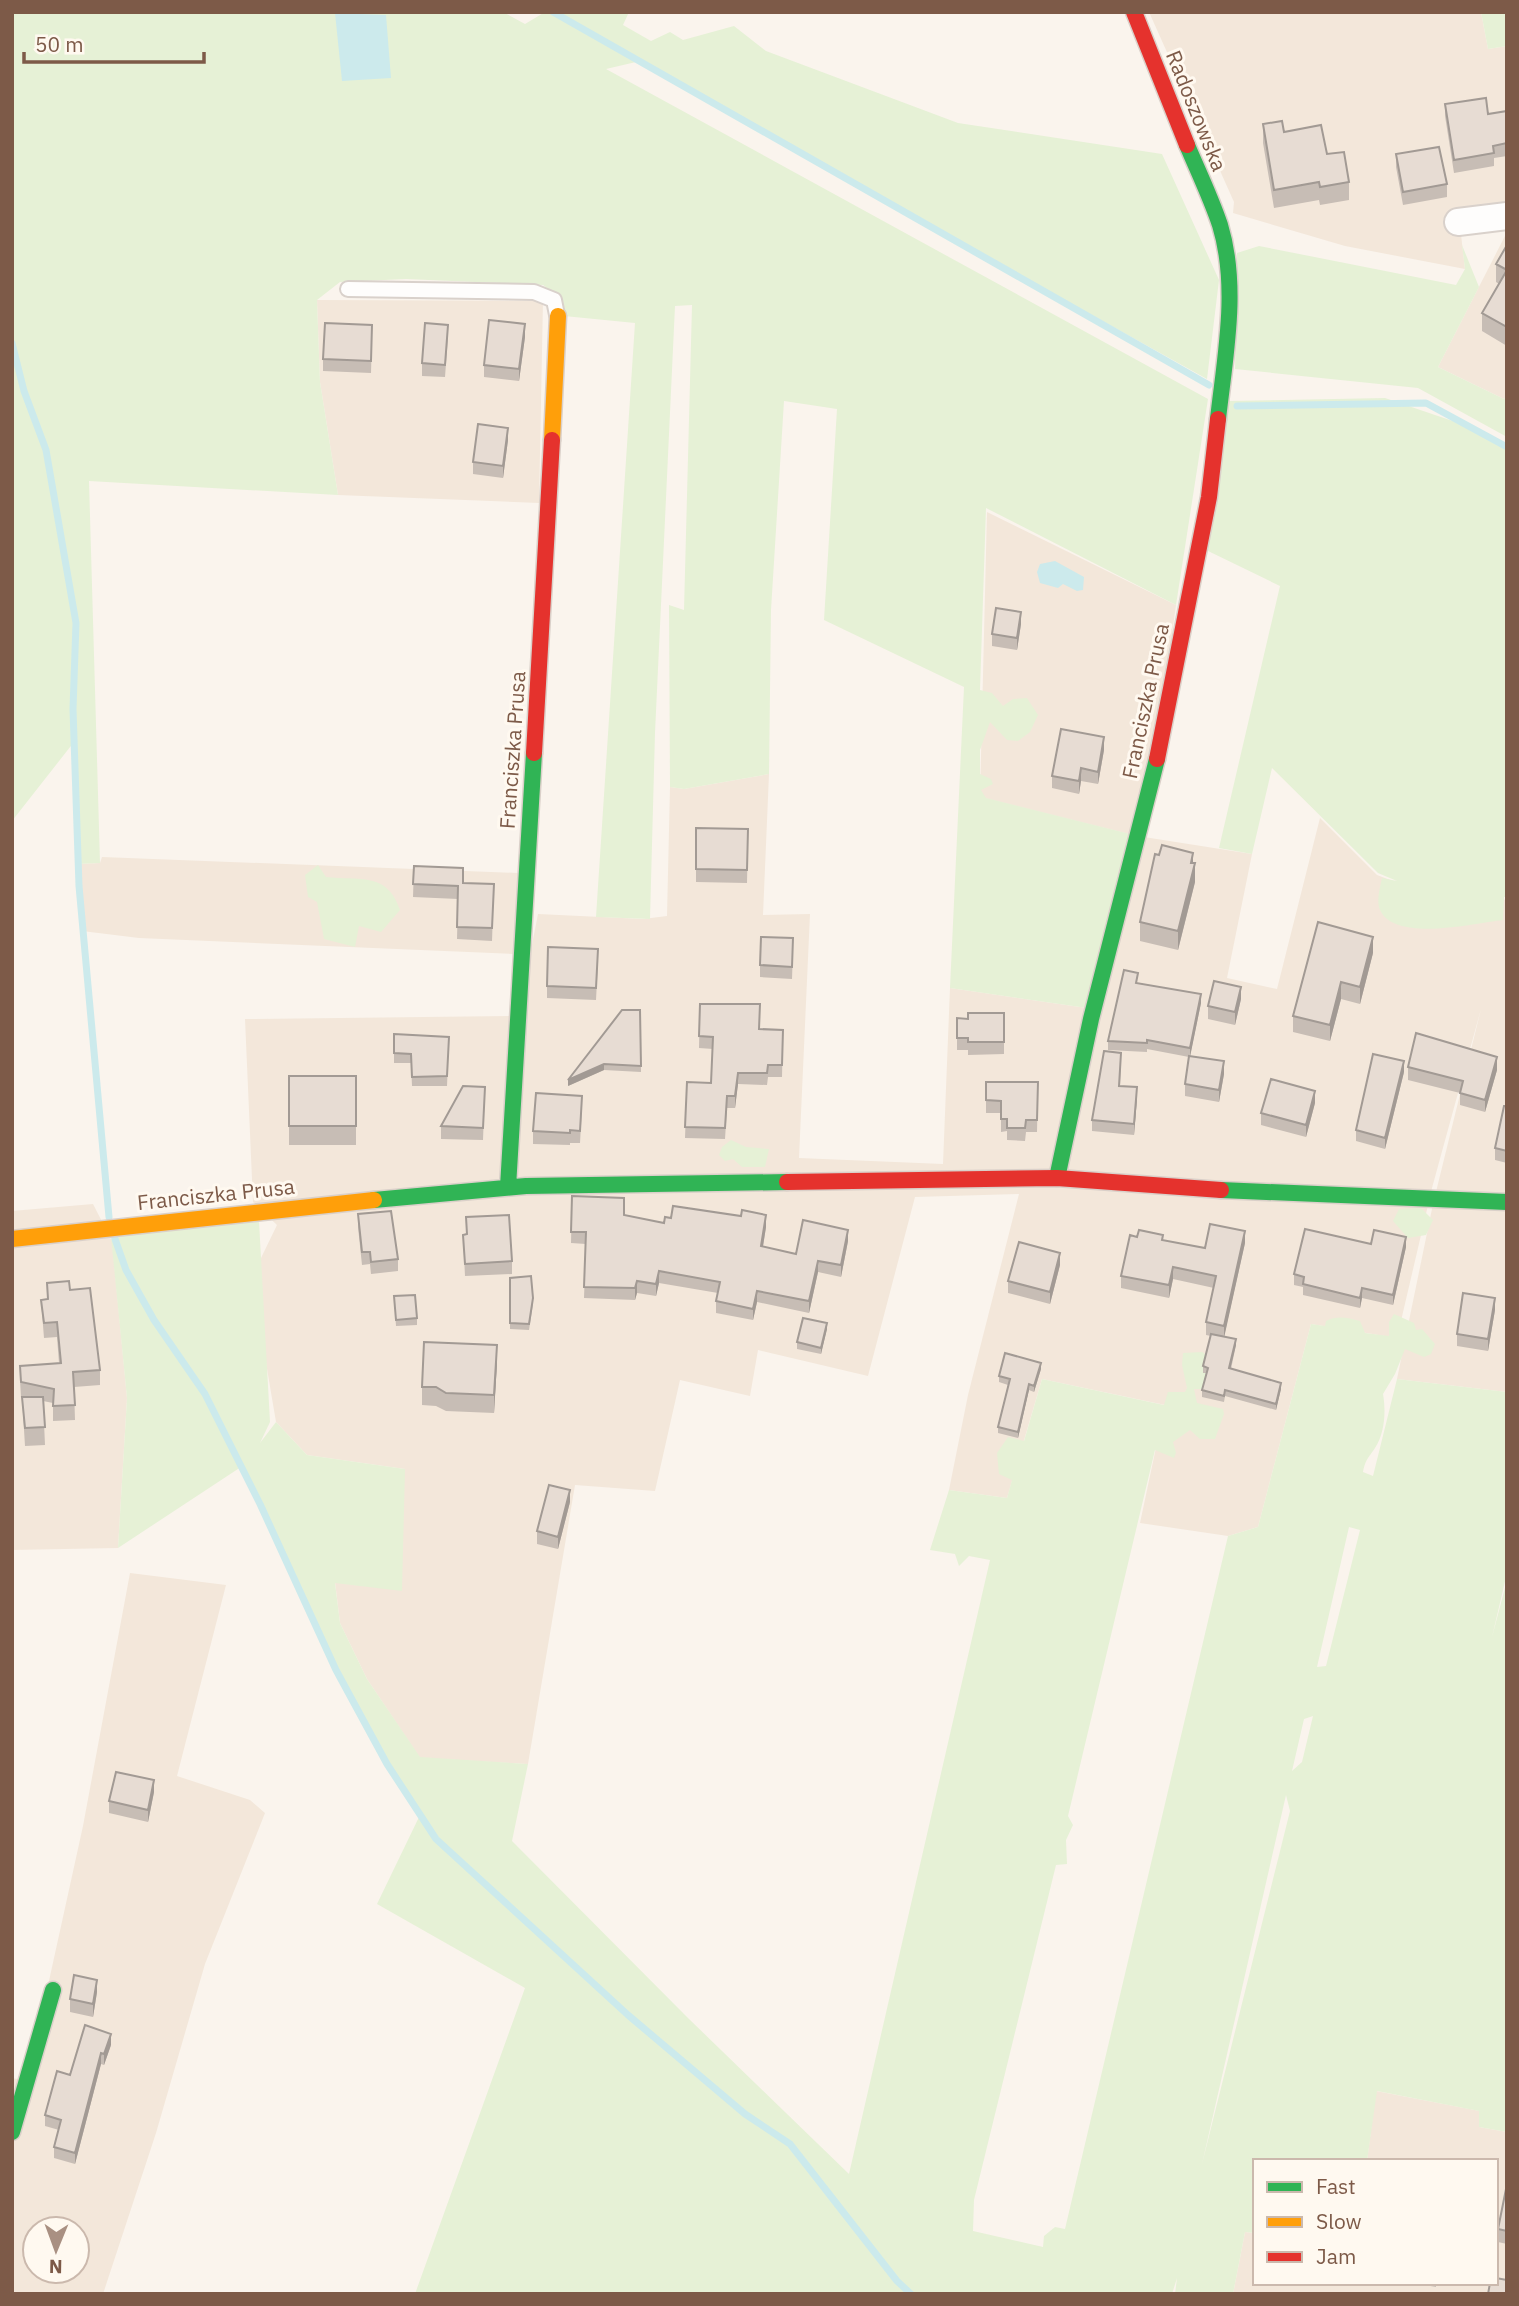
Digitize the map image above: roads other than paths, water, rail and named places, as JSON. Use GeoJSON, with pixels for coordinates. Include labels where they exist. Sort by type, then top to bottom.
{"type":"FeatureCollection","features":[{"type":"Feature","properties":{"kind":"street","name":"Radoszowska"},"geometry":{"type":"LineString","coordinates":[[1133,12],[1220,226]]}},
{"type":"Feature","properties":{"kind":"street"},"geometry":{"type":"LineString","coordinates":[[1458,222],[1507,216]]}},
{"type":"Feature","properties":{"kind":"street","name":"Franciszka Prusa"},"geometry":{"type":"LineString","coordinates":[[1057,1178],[1091,1019],[1162,737],[1209,497],[1229,321],[1228,270],[1220,226]]}},
{"type":"Feature","properties":{"kind":"street","name":"Franciszka Prusa"},"geometry":{"type":"LineString","coordinates":[[508,1187],[518,1048],[523,896],[543,628],[558,316]]}},
{"type":"Feature","properties":{"kind":"street","name":"Franciszka Prusa"},"geometry":{"type":"LineString","coordinates":[[12,1240],[271,1209],[508,1187],[1057,1178],[1286,1195],[1507,1202]]}},
{"type":"Feature","properties":{"kind":"street"},"geometry":{"type":"LineString","coordinates":[[12,2132],[53,1990]]}},
{"type":"Feature","properties":{"kind":"lane"},"geometry":{"type":"LineString","coordinates":[[348,289],[534,292],[554,300],[558,316]]}},
{"type":"Feature","properties":{"kind":"water"},"geometry":{"type":"Polygon","coordinates":[[[335,13],[386,15],[391,78],[342,81],[335,13]]]}},
{"type":"Feature","properties":{"kind":"water"},"geometry":{"type":"Polygon","coordinates":[[[1055,561],[1084,577],[1083,590],[1077,591],[1063,584],[1058,588],[1040,583],[1037,572],[1040,564],[1055,561]]]}},
{"type":"Feature","properties":{"kind":"waterway"},"geometry":{"type":"LineString","coordinates":[[553,12],[1209,385]]}},
{"type":"Feature","properties":{"kind":"waterway"},"geometry":{"type":"LineString","coordinates":[[12,343],[24,391],[46,450],[76,623],[73,709],[79,886],[109,1217]]}},
{"type":"Feature","properties":{"kind":"waterway"},"geometry":{"type":"LineString","coordinates":[[1237,406],[1426,403],[1507,447]]}},
{"type":"Feature","properties":{"kind":"waterway"},"geometry":{"type":"LineString","coordinates":[[115,1239],[126,1270],[154,1320],[205,1394],[260,1504],[336,1670],[387,1764],[436,1839],[628,2015],[745,2114],[790,2144],[897,2281],[911,2294]]}}]}
